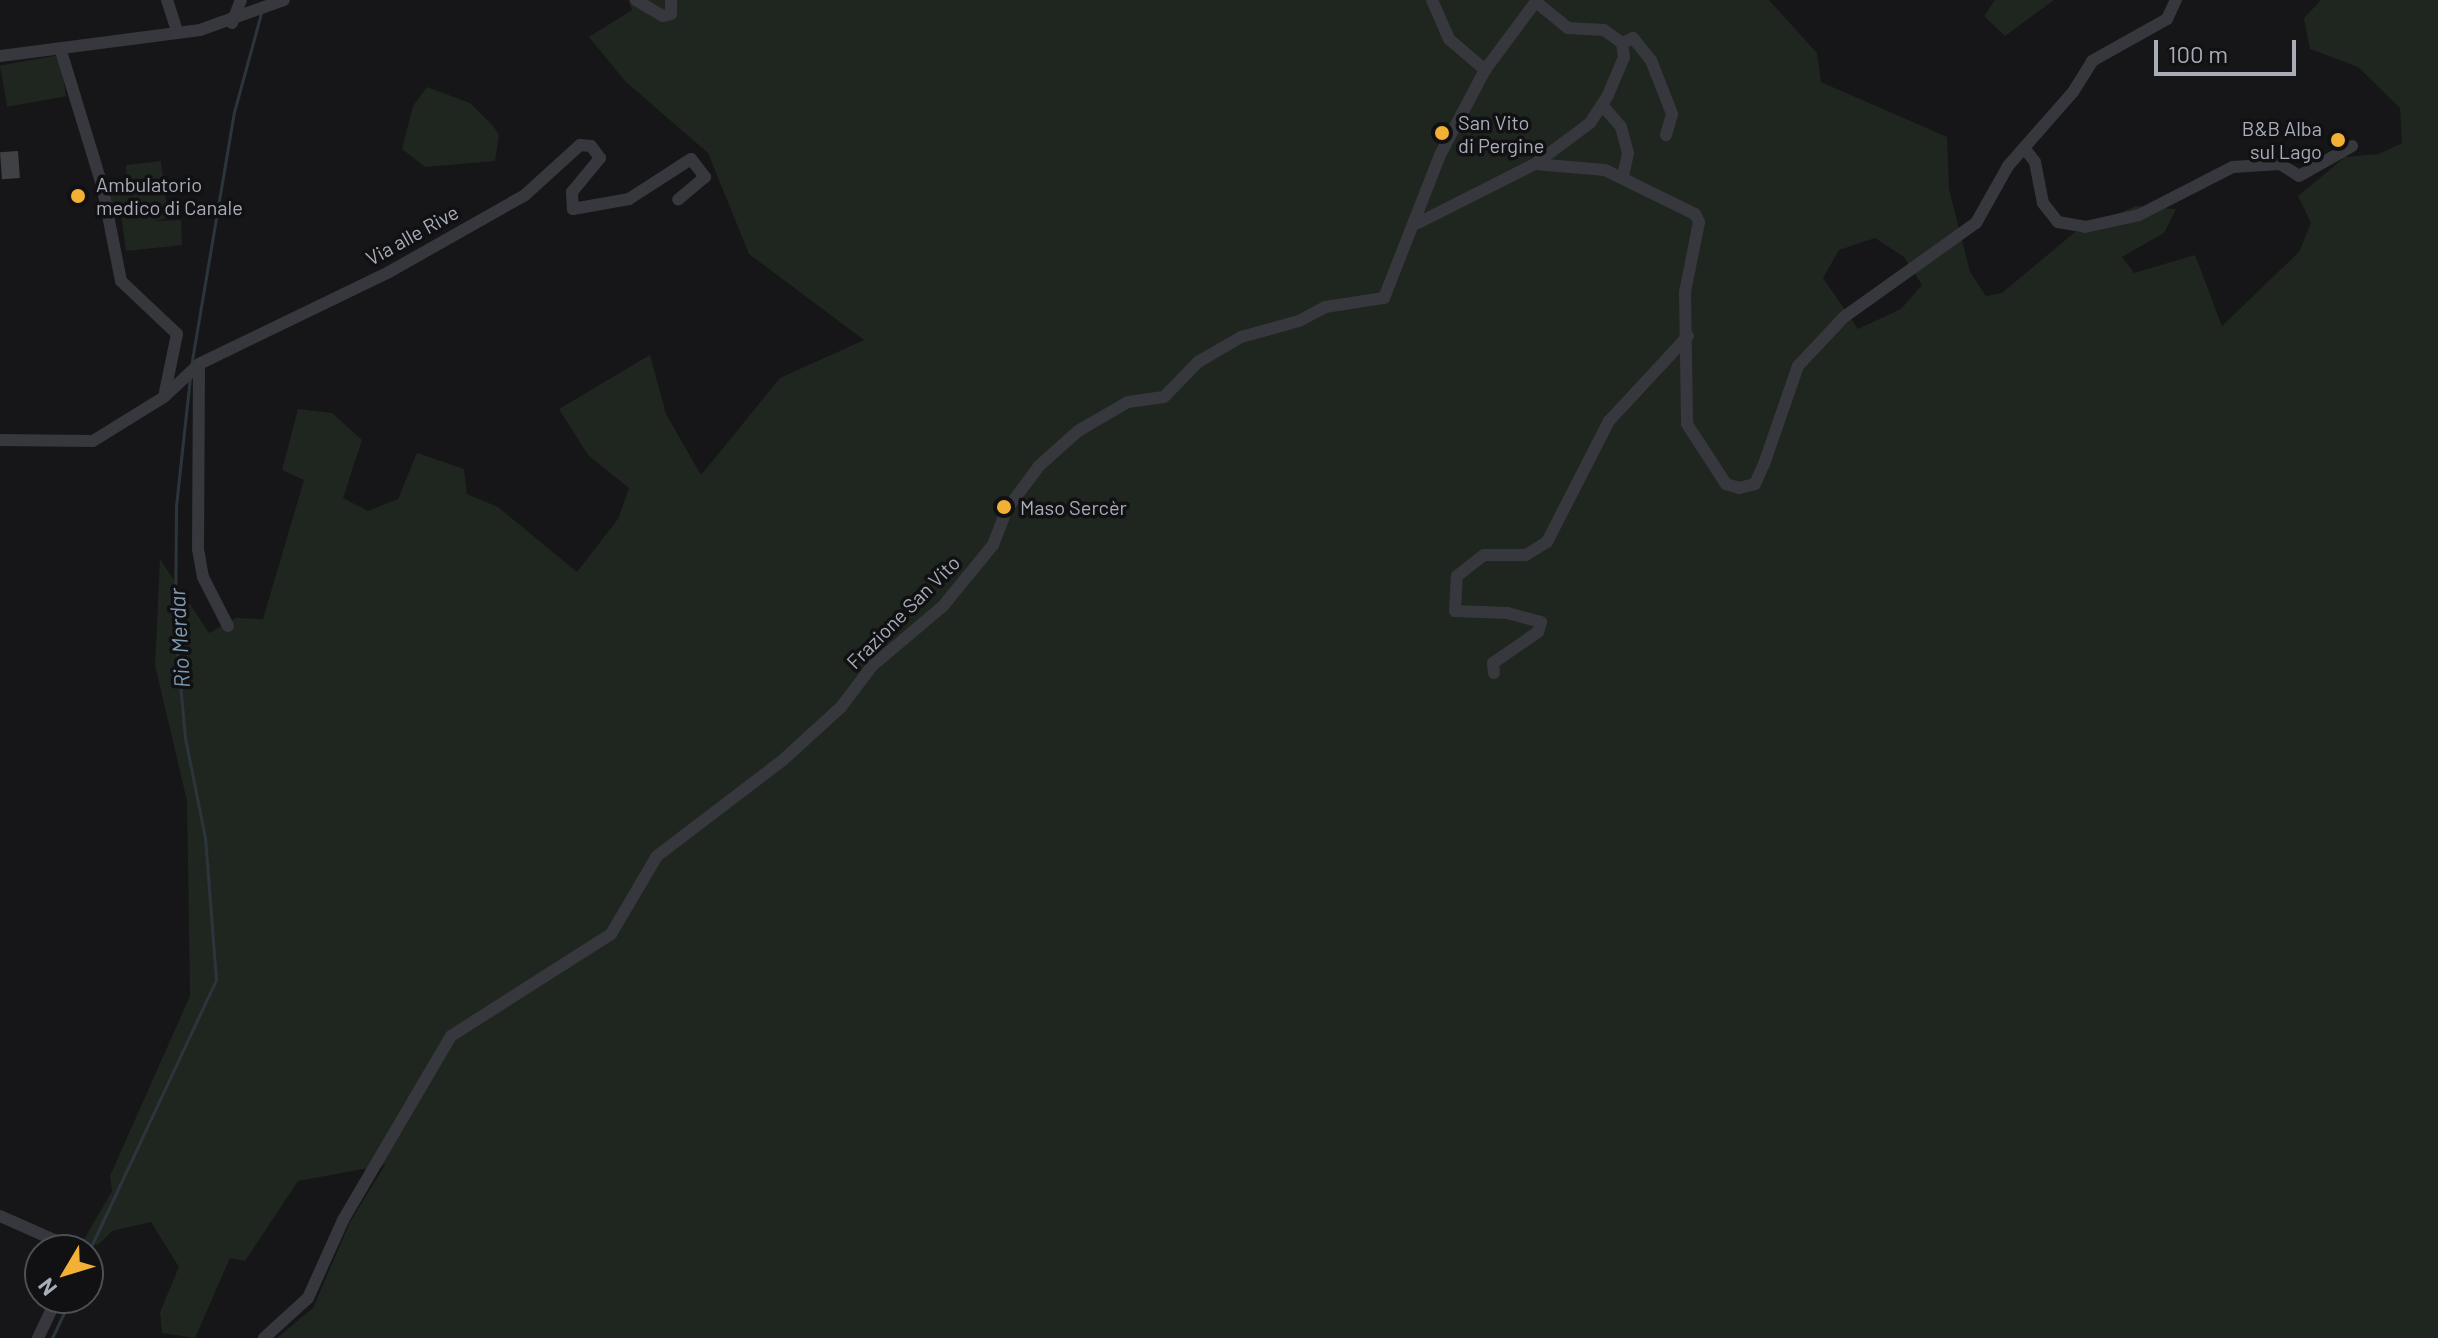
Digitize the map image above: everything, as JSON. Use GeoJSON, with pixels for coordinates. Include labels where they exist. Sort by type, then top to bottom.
{"type":"FeatureCollection","features":[{"type":"Feature","properties":{"kind":"street"},"geometry":{"type":"LineString","coordinates":[[167,0],[177,31]]}},
{"type":"Feature","properties":{"kind":"street"},"geometry":{"type":"LineString","coordinates":[[232,23],[241,0]]}},
{"type":"Feature","properties":{"kind":"street"},"geometry":{"type":"LineString","coordinates":[[0,56],[61,51],[232,23],[284,0]]}},
{"type":"Feature","properties":{"kind":"street"},"geometry":{"type":"LineString","coordinates":[[636,0],[663,16],[671,14],[671,0]]}},
{"type":"Feature","properties":{"kind":"street"},"geometry":{"type":"LineString","coordinates":[[1432,0],[1449,39],[1485,70]]}},
{"type":"Feature","properties":{"kind":"street"},"geometry":{"type":"LineString","coordinates":[[1535,164],[1623,176],[1699,222],[1685,292],[1687,424],[1726,484],[1755,484],[1798,366],[1844,317],[1976,223],[1998,180],[2092,61],[2167,19],[2176,0]]}},
{"type":"Feature","properties":{"kind":"street"},"geometry":{"type":"LineString","coordinates":[[1536,1],[1568,28],[1604,30],[1622,43],[1624,57],[1602,105],[1590,123],[1535,164],[1415,229],[1440,155],[1485,70],[1536,1]]}},
{"type":"Feature","properties":{"kind":"street"},"geometry":{"type":"LineString","coordinates":[[1622,43],[1633,38],[1651,60],[1672,114],[1666,135]]}},
{"type":"Feature","properties":{"kind":"street"},"geometry":{"type":"LineString","coordinates":[[61,51],[102,185],[121,281],[177,334],[164,397]]}},
{"type":"Feature","properties":{"kind":"street"},"geometry":{"type":"LineString","coordinates":[[1602,105],[1621,127],[1628,153],[1623,176]]}},
{"type":"Feature","properties":{"kind":"street","name":"Via alle Rive"},"geometry":{"type":"LineString","coordinates":[[0,440],[93,441],[164,397],[192,369],[389,272],[525,195],[580,145],[591,146],[600,158],[572,192],[573,209],[629,199],[691,159],[705,177],[678,200]]}},
{"type":"Feature","properties":{"kind":"street"},"geometry":{"type":"LineString","coordinates":[[2025,149],[2035,162],[2043,203],[2058,222],[2085,227],[2139,215],[2233,167],[2280,164],[2299,176],[2352,146]]}},
{"type":"Feature","properties":{"kind":"street","name":"Frazione San Vito"},"geometry":{"type":"LineString","coordinates":[[264,1338],[308,1298],[343,1220],[451,1036],[479,1013],[601,942],[620,922],[657,856],[783,760],[872,666],[943,606],[993,545],[1007,509],[1039,466],[1078,431],[1128,402],[1164,397],[1198,362],[1241,337],[1299,321],[1325,307],[1384,298],[1415,229]]}},
{"type":"Feature","properties":{"kind":"street"},"geometry":{"type":"LineString","coordinates":[[1494,673],[1493,663],[1538,632],[1541,622],[1508,613],[1455,611],[1457,576],[1484,555],[1526,555],[1547,542],[1609,421],[1688,336]]}},
{"type":"Feature","properties":{"kind":"street"},"geometry":{"type":"LineString","coordinates":[[192,369],[198,549],[203,577],[228,626]]}},
{"type":"Feature","properties":{"kind":"street"},"geometry":{"type":"LineString","coordinates":[[0,1216],[41,1234]]}},
{"type":"Feature","properties":{"kind":"street"},"geometry":{"type":"LineString","coordinates":[[38,1338],[49,1314]]}},
{"type":"Feature","properties":{"kind":"shaded area"},"geometry":{"type":"Polygon","coordinates":[[[628,0],[1769,0],[1817,53],[1821,82],[1947,137],[1949,189],[1970,272],[1986,296],[2002,293],[2075,232],[2136,206],[2176,209],[2164,233],[2122,257],[2134,273],[2195,255],[2222,326],[2299,252],[2311,223],[2298,196],[2345,157],[2379,154],[2402,143],[2400,108],[2358,67],[2310,49],[2304,18],[2321,0],[2438,0],[2438,1338],[277,1338],[313,1308],[350,1222],[385,1165],[298,1181],[245,1261],[230,1258],[195,1338],[162,1333],[160,1312],[179,1267],[151,1222],[112,1231],[104,1239],[104,1234],[87,1234],[112,1191],[110,1176],[190,996],[187,801],[155,665],[160,559],[209,633],[236,618],[263,619],[304,480],[282,470],[298,409],[332,413],[362,440],[343,498],[368,511],[398,499],[417,453],[464,469],[467,494],[498,507],[577,572],[618,519],[629,488],[588,455],[559,409],[650,355],[666,414],[701,475],[780,378],[864,340],[749,254],[708,153],[625,81],[589,37],[632,10],[628,0]],[[1875,238],[1839,250],[1823,278],[1858,329],[1901,309],[1922,285],[1904,257],[1875,238]]]}},
{"type":"Feature","properties":{"kind":"shaded area"},"geometry":{"type":"Polygon","coordinates":[[[1995,0],[2054,0],[2005,36],[1984,16],[1995,0]]]}},
{"type":"Feature","properties":{"kind":"shaded area"},"geometry":{"type":"Polygon","coordinates":[[[59,55],[66,96],[7,107],[0,65],[59,55]]]}},
{"type":"Feature","properties":{"kind":"shaded area"},"geometry":{"type":"Polygon","coordinates":[[[427,87],[470,103],[493,126],[499,135],[495,161],[425,167],[402,149],[413,106],[427,87]]]}},
{"type":"Feature","properties":{"kind":"shaded area"},"geometry":{"type":"Polygon","coordinates":[[[161,161],[168,218],[154,221],[181,220],[182,245],[126,251],[121,215],[114,216],[106,185],[127,182],[126,165],[161,161]]]}},
{"type":"Feature","properties":{"kind":"building"},"geometry":{"type":"Polygon","coordinates":[[[18,151],[20,178],[2,179],[0,152],[18,151]]]}},
{"type":"Feature","properties":{"kind":"waterway","name":"Rio Merdar"},"geometry":{"type":"LineString","coordinates":[[191,366],[234,112],[261,13]]}},
{"type":"Feature","properties":{"kind":"waterway","name":"Rio Merdar"},"geometry":{"type":"LineString","coordinates":[[97,1234],[216,980],[205,838],[185,738],[175,628],[176,506],[190,378]]}},
{"type":"Feature","properties":{"kind":"waterway","name":"Rio Merdar"},"geometry":{"type":"LineString","coordinates":[[52,1338],[63,1314]]}},
{"type":"Feature","properties":{"kind":"place","name":"San Vito di Pergine"},"geometry":{"type":"Point","coordinates":[1442,133]}},
{"type":"Feature","properties":{"kind":"place","name":"B&B Alba sul Lago"},"geometry":{"type":"Point","coordinates":[2338,140]}},
{"type":"Feature","properties":{"kind":"place","name":"Ambulatorio medico di Canale"},"geometry":{"type":"Point","coordinates":[78,196]}},
{"type":"Feature","properties":{"kind":"place","name":"Maso Sercèr"},"geometry":{"type":"Point","coordinates":[1004,507]}}]}
